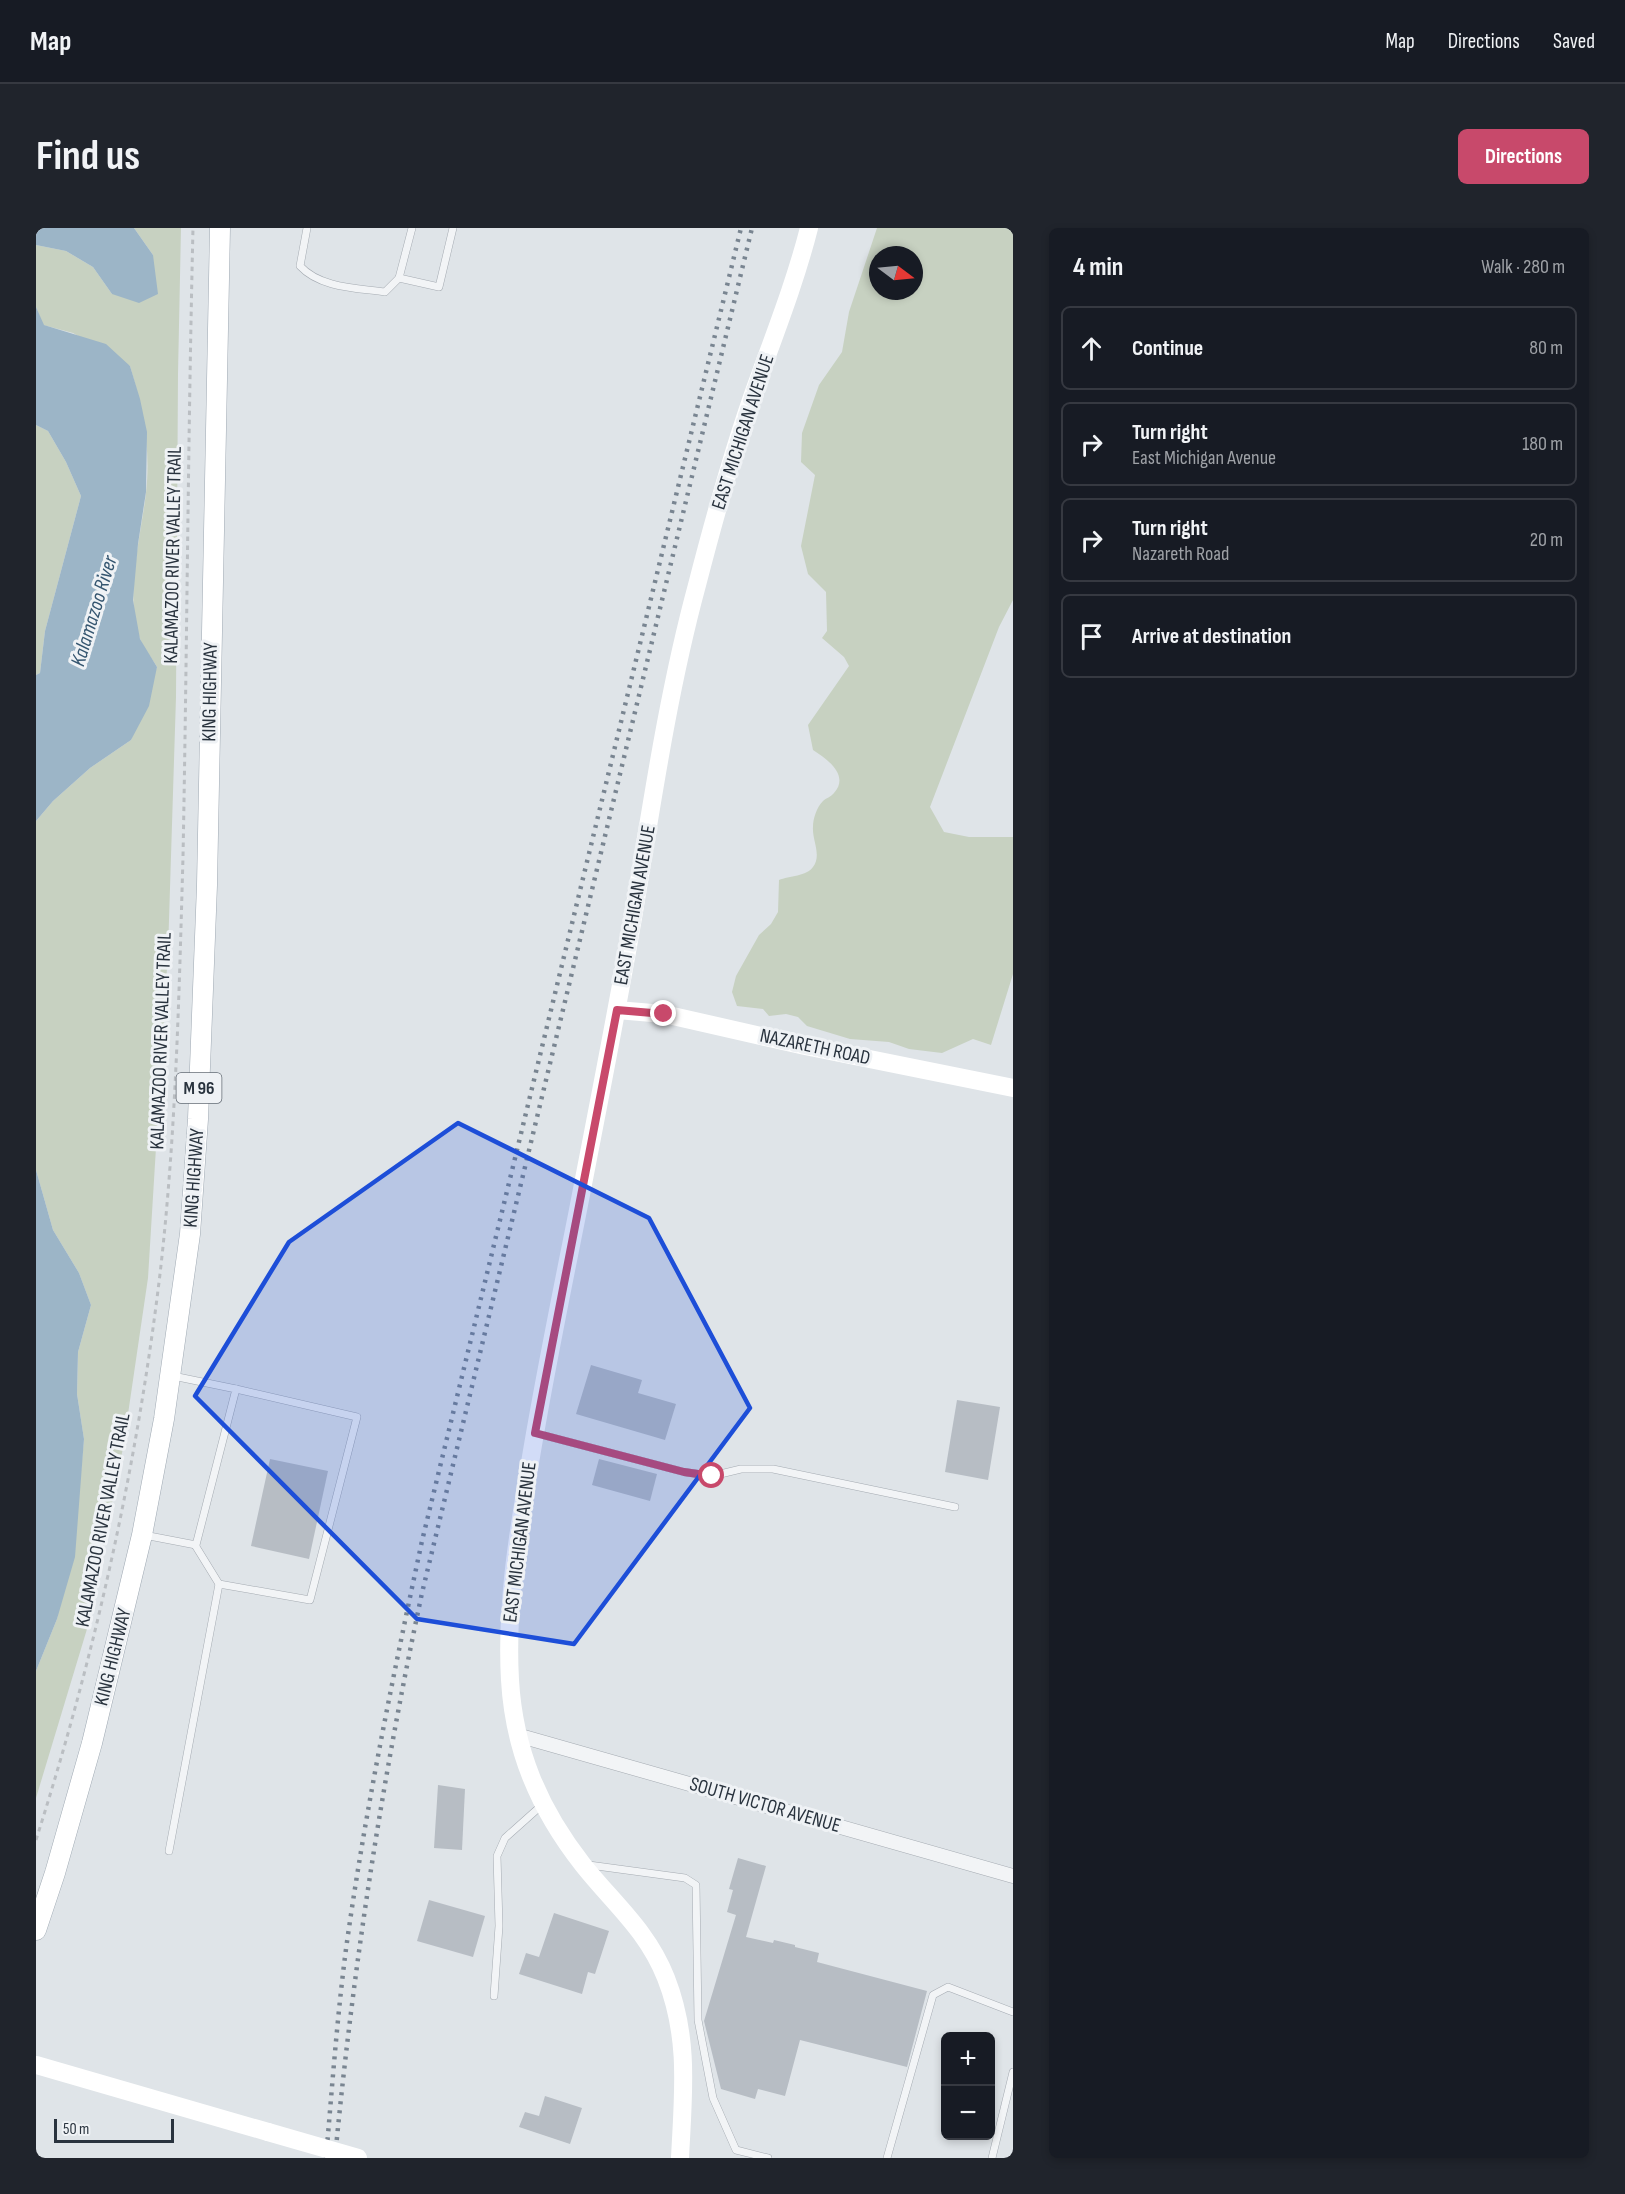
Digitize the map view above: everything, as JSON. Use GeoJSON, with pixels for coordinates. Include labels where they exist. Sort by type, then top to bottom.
{"type":"FeatureCollection","features":[{"type":"Feature","properties":{"kind":"main road","name":"KING HIGHWAY"},"geometry":{"type":"LineString","coordinates":[[36,1930],[92,1743],[142,1535],[171,1375],[190,1233],[198,1119],[207,885],[220,228]]}},
{"type":"Feature","properties":{"kind":"street","name":"EAST MICHIGAN AVENUE"},"geometry":{"type":"LineString","coordinates":[[680,2158],[683,2043],[666,1979],[648,1942],[623,1908],[583,1865],[544,1803],[526,1767],[517,1735],[510,1680],[509,1629],[517,1538],[535,1433],[617,1010],[669,704],[689,614],[734,454],[809,228]]}},
{"type":"Feature","properties":{"kind":"street","name":"NAZARETH ROAD"},"geometry":{"type":"LineString","coordinates":[[617,1010],[664,1014],[1013,1088]]}},
{"type":"Feature","properties":{"kind":"street","name":"SOUTH VICTOR AVENUE"},"geometry":{"type":"LineString","coordinates":[[517,1735],[1013,1876]]}},
{"type":"Feature","properties":{"kind":"street"},"geometry":{"type":"LineString","coordinates":[[36,2066],[357,2158]]}},
{"type":"Feature","properties":{"kind":"lane"},"geometry":{"type":"LineString","coordinates":[[307,228],[300,266],[308,275],[340,286],[385,292],[399,278],[412,228]]}},
{"type":"Feature","properties":{"kind":"lane"},"geometry":{"type":"LineString","coordinates":[[399,278],[439,287],[453,228]]}},
{"type":"Feature","properties":{"kind":"lane"},"geometry":{"type":"LineString","coordinates":[[171,1375],[357,1417],[310,1600],[219,1584]]}},
{"type":"Feature","properties":{"kind":"lane"},"geometry":{"type":"LineString","coordinates":[[169,1851],[219,1584],[195,1545],[236,1389]]}},
{"type":"Feature","properties":{"kind":"lane"},"geometry":{"type":"LineString","coordinates":[[535,1433],[684,1472],[712,1476],[741,1469],[773,1469],[955,1507]]}},
{"type":"Feature","properties":{"kind":"lane"},"geometry":{"type":"LineString","coordinates":[[142,1535],[195,1545]]}},
{"type":"Feature","properties":{"kind":"lane"},"geometry":{"type":"LineString","coordinates":[[494,1996],[499,1926],[497,1856],[505,1838],[544,1803]]}},
{"type":"Feature","properties":{"kind":"lane"},"geometry":{"type":"LineString","coordinates":[[583,1865],[685,1878],[696,1885],[698,2020],[713,2098],[736,2150],[768,2158]]}},
{"type":"Feature","properties":{"kind":"lane"},"geometry":{"type":"LineString","coordinates":[[887,2158],[933,1995],[948,1987],[1013,2012]]}},
{"type":"Feature","properties":{"kind":"lane"},"geometry":{"type":"LineString","coordinates":[[993,2158],[1013,2072]]}},
{"type":"Feature","properties":{"kind":"path","name":"KALAMAZOO RIVER VALLEY TRAIL"},"geometry":{"type":"LineString","coordinates":[[36,1840],[79,1700],[113,1555],[133,1463],[160,1275],[171,1159],[179,1008],[194,228]]}},
{"type":"Feature","properties":{"kind":"highlighted area"},"geometry":{"type":"Polygon","coordinates":[[[458,1123],[649,1218],[750,1408],[574,1644],[417,1619],[195,1396],[289,1242],[458,1123]]]}},
{"type":"Feature","properties":{"kind":"green space"},"geometry":{"type":"Polygon","coordinates":[[[134,228],[181,228],[176,697],[168,952],[148,1278],[123,1448],[87,1629],[36,1798],[36,1671],[57,1619],[79,1492],[84,1439],[77,1394],[78,1352],[91,1305],[79,1273],[53,1230],[36,1170],[36,821],[53,801],[90,768],[131,740],[157,667],[140,639],[133,605],[135,566],[146,493],[147,444],[139,398],[130,366],[73,333],[43,325],[36,307],[36,245],[66,251],[93,267],[112,294],[153,255],[134,228]]]}},
{"type":"Feature","properties":{"kind":"green space"},"geometry":{"type":"Polygon","coordinates":[[[877,228],[1013,228],[1013,600],[999,627],[930,807],[944,832],[969,837],[1013,837],[1013,974],[991,1045],[973,1039],[942,1053],[909,1049],[889,1042],[850,1039],[807,1026],[798,1017],[786,1014],[769,1016],[763,1009],[737,1006],[732,992],[736,976],[759,935],[771,924],[778,912],[779,880],[807,872],[816,862],[813,824],[817,809],[838,786],[838,774],[835,768],[813,750],[808,725],[849,666],[844,657],[822,638],[827,631],[826,592],[808,574],[801,546],[815,475],[801,462],[802,433],[819,385],[842,352],[849,312],[869,252],[869,300],[923,300],[923,246],[871,246],[877,228]]]}},
{"type":"Feature","properties":{"kind":"green space"},"geometry":{"type":"Polygon","coordinates":[[[36,425],[48,431],[66,462],[81,496],[45,631],[40,673],[36,675],[36,425]]]}},
{"type":"Feature","properties":{"kind":"water"},"geometry":{"type":"Polygon","coordinates":[[[36,228],[134,228],[153,255],[158,294],[139,303],[112,294],[93,267],[66,251],[36,245],[36,228]]]}},
{"type":"Feature","properties":{"kind":"water","name":"Kalamazoo River"},"geometry":{"type":"Polygon","coordinates":[[[36,307],[44,325],[106,344],[130,366],[147,432],[146,492],[133,600],[140,639],[157,667],[149,706],[131,740],[90,768],[53,801],[36,821],[36,675],[40,673],[45,631],[81,496],[66,462],[48,431],[36,425],[36,307]]]}},
{"type":"Feature","properties":{"kind":"water"},"geometry":{"type":"Polygon","coordinates":[[[36,1170],[53,1230],[79,1273],[91,1305],[78,1352],[77,1394],[84,1439],[75,1557],[57,1619],[36,1671],[36,1170]]]}},
{"type":"Feature","properties":{"kind":"building"},"geometry":{"type":"Polygon","coordinates":[[[591,1365],[642,1380],[638,1393],[676,1404],[665,1440],[576,1414],[591,1365]]]}},
{"type":"Feature","properties":{"kind":"building"},"geometry":{"type":"Polygon","coordinates":[[[957,1400],[1000,1407],[988,1480],[945,1472],[957,1400]]]}},
{"type":"Feature","properties":{"kind":"building"},"geometry":{"type":"Polygon","coordinates":[[[270,1459],[328,1471],[309,1559],[251,1546],[270,1459]]]}},
{"type":"Feature","properties":{"kind":"building"},"geometry":{"type":"Polygon","coordinates":[[[599,1459],[657,1474],[650,1501],[592,1485],[599,1459]]]}},
{"type":"Feature","properties":{"kind":"building"},"geometry":{"type":"Polygon","coordinates":[[[438,1785],[465,1789],[462,1850],[434,1848],[438,1785]]]}},
{"type":"Feature","properties":{"kind":"building"},"geometry":{"type":"Polygon","coordinates":[[[738,1858],[766,1866],[746,1937],[795,1945],[795,1947],[819,1953],[817,1962],[927,1991],[907,2067],[800,2040],[785,2096],[758,2089],[755,2099],[721,2089],[704,2021],[736,1915],[727,1912],[733,1890],[729,1889],[738,1858]]]}},
{"type":"Feature","properties":{"kind":"building"},"geometry":{"type":"Polygon","coordinates":[[[429,1900],[485,1916],[473,1957],[417,1941],[429,1900]]]}},
{"type":"Feature","properties":{"kind":"building"},"geometry":{"type":"Polygon","coordinates":[[[554,1913],[609,1931],[595,1974],[588,1972],[582,1994],[519,1974],[526,1953],[539,1957],[554,1913]]]}},
{"type":"Feature","properties":{"kind":"building"},"geometry":{"type":"Polygon","coordinates":[[[545,2096],[582,2108],[570,2144],[519,2127],[525,2112],[539,2116],[545,2096]]]}},
{"type":"Feature","properties":{"kind":"railway"},"geometry":{"type":"LineString","coordinates":[[326,2158],[340,2001],[362,1846],[380,1744],[422,1541],[741,228]]}},
{"type":"Feature","properties":{"kind":"railway"},"geometry":{"type":"LineString","coordinates":[[335,2158],[370,1874],[394,1733],[422,1593],[752,228]]}},
{"type":"Feature","properties":{"kind":"route"},"geometry":{"type":"LineString","coordinates":[[664,1014],[617,1010],[535,1433],[684,1472],[712,1476]]}}]}
